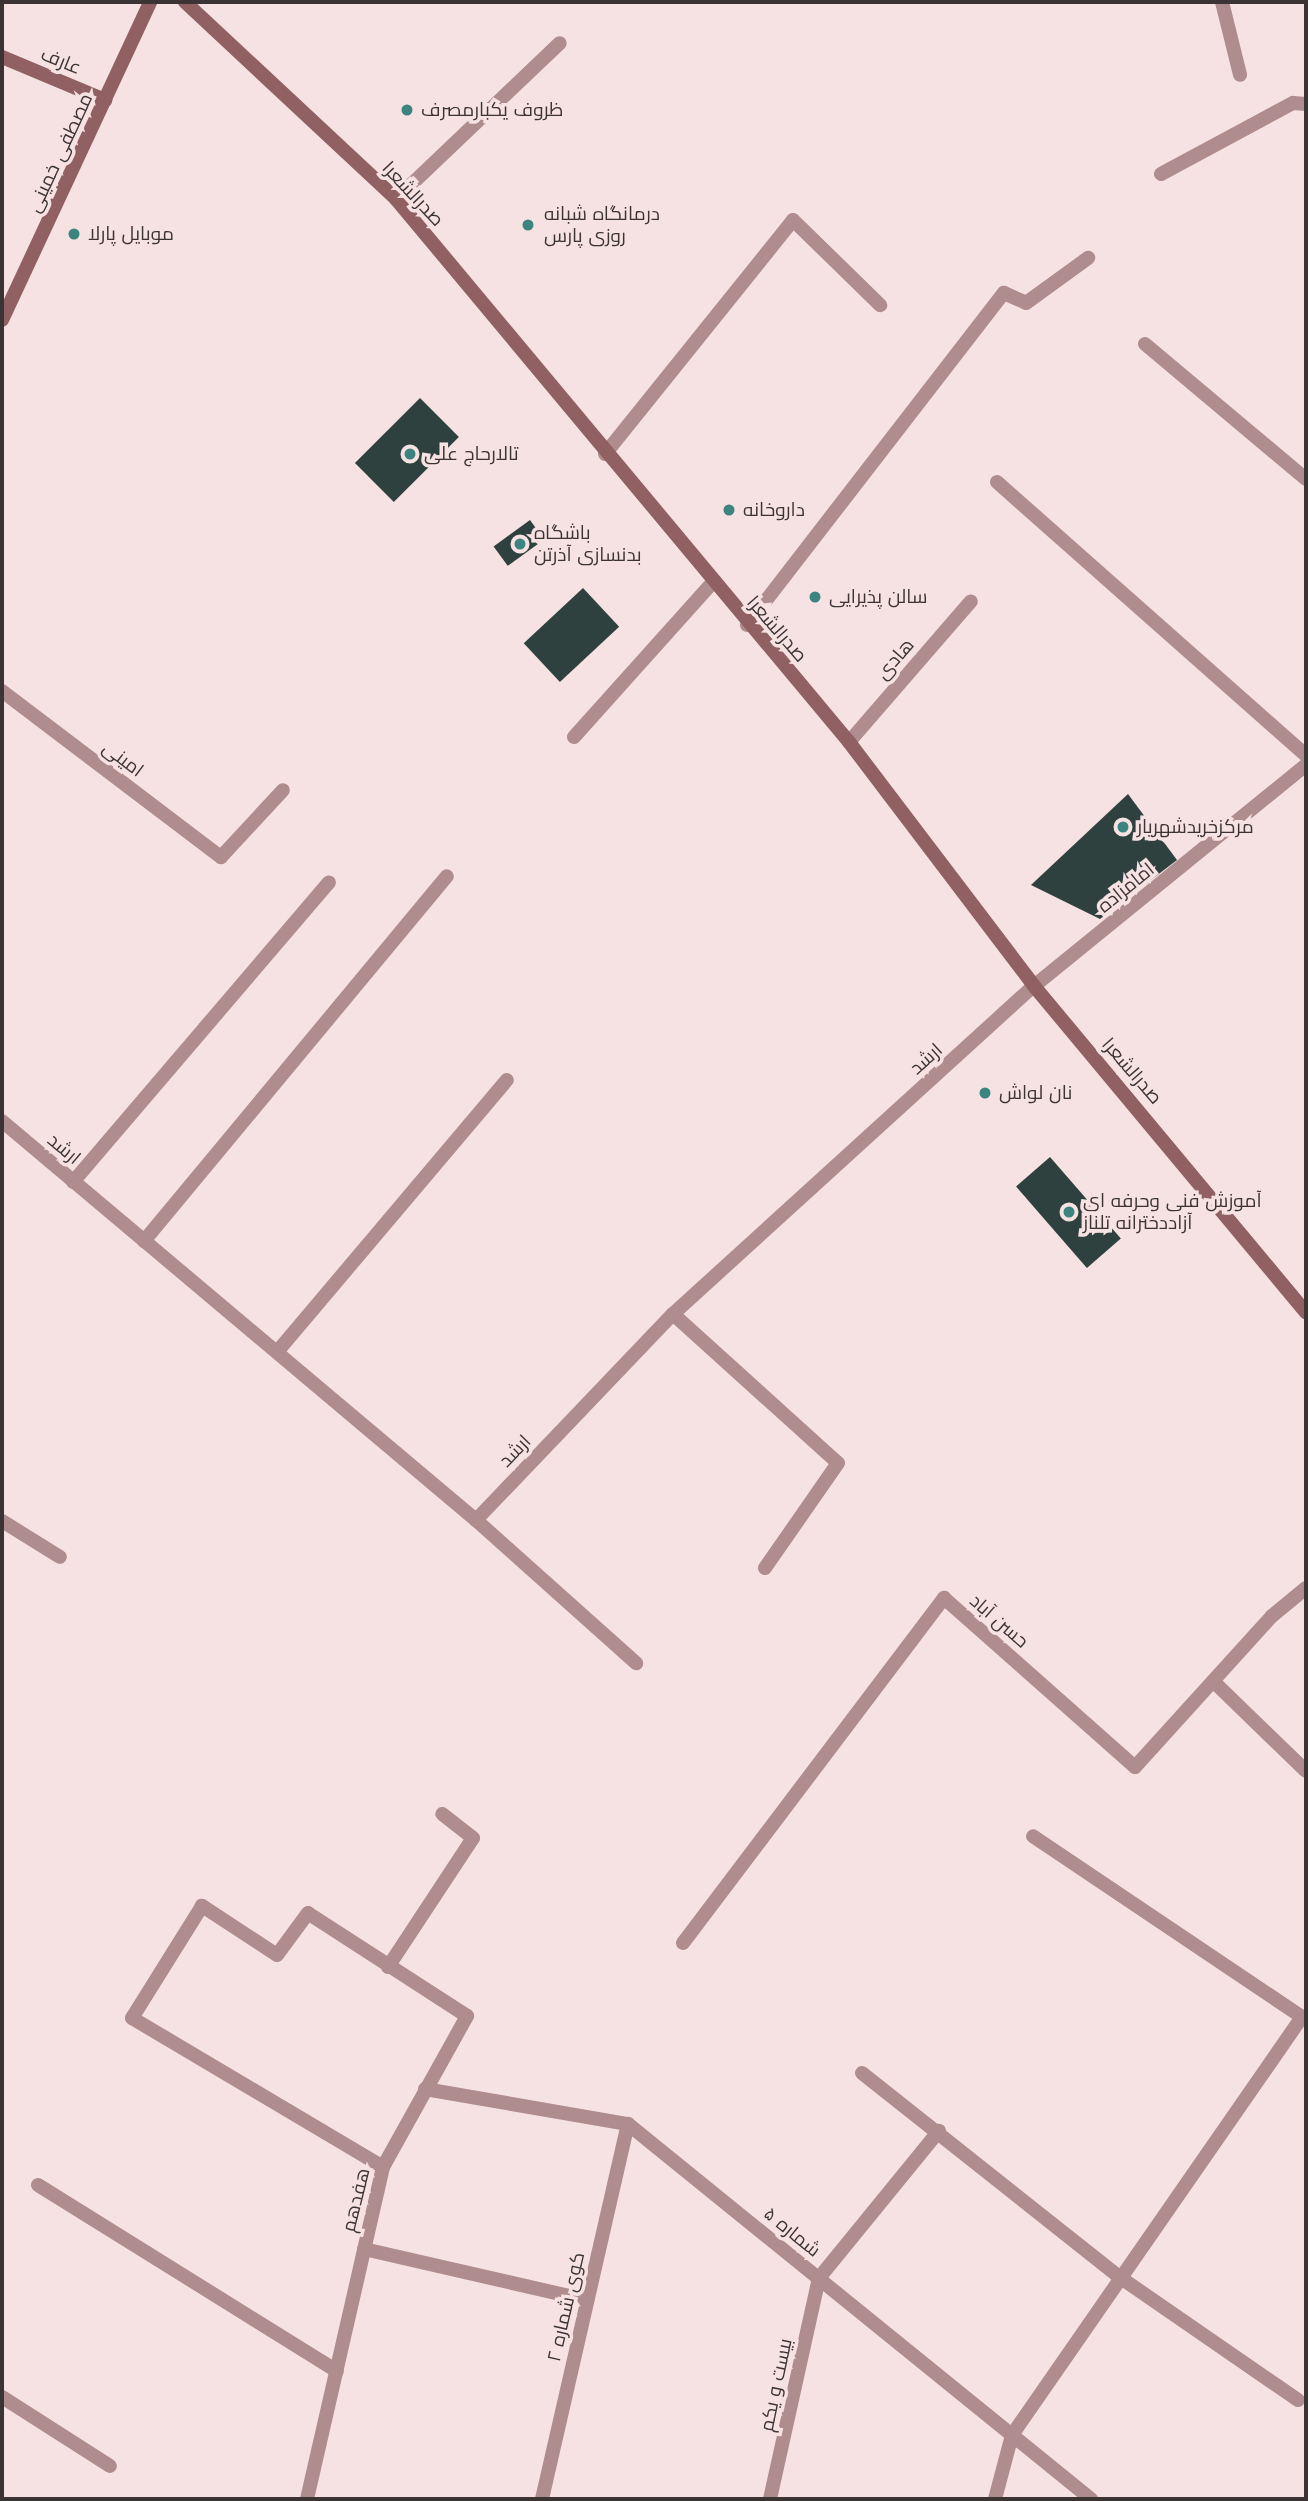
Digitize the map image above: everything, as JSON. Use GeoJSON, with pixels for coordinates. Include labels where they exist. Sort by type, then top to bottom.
{"type":"FeatureCollection","features":[{"type":"Feature","properties":{"kind":"main road","name":"مصطفی خمینی"},"geometry":{"type":"LineString","coordinates":[[2,320],[150,2]]}},
{"type":"Feature","properties":{"kind":"main road","name":"صدرالشعرا"},"geometry":{"type":"LineString","coordinates":[[185,2],[396,199],[747,625],[849,742],[1034,986],[1306,1312]]}},
{"type":"Feature","properties":{"kind":"main road","name":"عارف"},"geometry":{"type":"LineString","coordinates":[[2,57],[105,100]]}},
{"type":"Feature","properties":{"kind":"street"},"geometry":{"type":"LineString","coordinates":[[1222,2],[1240,75]]}},
{"type":"Feature","properties":{"kind":"street"},"geometry":{"type":"LineString","coordinates":[[396,199],[560,43]]}},
{"type":"Feature","properties":{"kind":"street"},"geometry":{"type":"LineString","coordinates":[[1161,174],[1293,103],[1306,104]]}},
{"type":"Feature","properties":{"kind":"street"},"geometry":{"type":"LineString","coordinates":[[605,454],[793,220],[880,305]]}},
{"type":"Feature","properties":{"kind":"street"},"geometry":{"type":"LineString","coordinates":[[747,625],[1004,293],[1026,303],[1088,258]]}},
{"type":"Feature","properties":{"kind":"street"},"geometry":{"type":"LineString","coordinates":[[1145,344],[1306,479]]}},
{"type":"Feature","properties":{"kind":"street"},"geometry":{"type":"LineString","coordinates":[[997,482],[1306,755]]}},
{"type":"Feature","properties":{"kind":"street"},"geometry":{"type":"LineString","coordinates":[[574,737],[712,583]]}},
{"type":"Feature","properties":{"kind":"street","name":"هادی"},"geometry":{"type":"LineString","coordinates":[[849,742],[971,601]]}},
{"type":"Feature","properties":{"kind":"street","name":"امینی"},"geometry":{"type":"LineString","coordinates":[[2,691],[221,858],[283,790]]}},
{"type":"Feature","properties":{"kind":"street","name":"امامزاده"},"geometry":{"type":"LineString","coordinates":[[1034,986],[1306,765]]}},
{"type":"Feature","properties":{"kind":"street"},"geometry":{"type":"LineString","coordinates":[[144,1241],[447,876]]}},
{"type":"Feature","properties":{"kind":"street"},"geometry":{"type":"LineString","coordinates":[[74,1182],[329,882]]}},
{"type":"Feature","properties":{"kind":"street","name":"ارشد"},"geometry":{"type":"LineString","coordinates":[[2,1121],[476,1520],[673,1314],[1034,986]]}},
{"type":"Feature","properties":{"kind":"street"},"geometry":{"type":"LineString","coordinates":[[277,1352],[507,1080]]}},
{"type":"Feature","properties":{"kind":"street"},"geometry":{"type":"LineString","coordinates":[[673,1314],[838,1463],[765,1568]]}},
{"type":"Feature","properties":{"kind":"street"},"geometry":{"type":"LineString","coordinates":[[476,1520],[636,1663]]}},
{"type":"Feature","properties":{"kind":"street"},"geometry":{"type":"LineString","coordinates":[[2,1521],[60,1557]]}},
{"type":"Feature","properties":{"kind":"street","name":"حسن آباد"},"geometry":{"type":"LineString","coordinates":[[682,1944],[944,1598],[1135,1767],[1272,1616],[1306,1588]]}},
{"type":"Feature","properties":{"kind":"street"},"geometry":{"type":"LineString","coordinates":[[1213,1681],[1306,1772]]}},
{"type":"Feature","properties":{"kind":"street"},"geometry":{"type":"LineString","coordinates":[[383,2167],[132,2018],[202,1906],[276,1955],[308,1913],[388,1967],[473,1838],[442,1814]]}},
{"type":"Feature","properties":{"kind":"street"},"geometry":{"type":"LineString","coordinates":[[995,2499],[1012,2435],[1304,2014],[1033,1836]]}},
{"type":"Feature","properties":{"kind":"street","name":"هفدهم"},"geometry":{"type":"LineString","coordinates":[[307,2499],[383,2167],[467,2016],[388,1967]]}},
{"type":"Feature","properties":{"kind":"street"},"geometry":{"type":"LineString","coordinates":[[862,2073],[939,2131],[1121,2278],[1298,2400]]}},
{"type":"Feature","properties":{"kind":"street","name":"شماره ۵"},"geometry":{"type":"LineString","coordinates":[[425,2089],[628,2124],[1091,2499]]}},
{"type":"Feature","properties":{"kind":"street","name":"کوی شماره ۲"},"geometry":{"type":"LineString","coordinates":[[542,2499],[628,2124]]}},
{"type":"Feature","properties":{"kind":"street"},"geometry":{"type":"LineString","coordinates":[[819,2278],[939,2131]]}},
{"type":"Feature","properties":{"kind":"street"},"geometry":{"type":"LineString","coordinates":[[38,2185],[337,2371]]}},
{"type":"Feature","properties":{"kind":"street"},"geometry":{"type":"LineString","coordinates":[[364,2249],[587,2300]]}},
{"type":"Feature","properties":{"kind":"street","name":"بیست و یکم"},"geometry":{"type":"LineString","coordinates":[[770,2499],[819,2278]]}},
{"type":"Feature","properties":{"kind":"street"},"geometry":{"type":"LineString","coordinates":[[2,2397],[110,2466]]}},
{"type":"Feature","properties":{"kind":"building","name":"تالارحاج علی"},"geometry":{"type":"Polygon","coordinates":[[[420,398],[459,437],[394,502],[355,463],[420,398]]]}},
{"type":"Feature","properties":{"kind":"building","name":"باشگاه بدنسازی آذرتن"},"geometry":{"type":"Polygon","coordinates":[[[530,520],[544,539],[508,566],[494,546],[530,520]]]}},
{"type":"Feature","properties":{"kind":"building"},"geometry":{"type":"Polygon","coordinates":[[[583,588],[619,627],[560,682],[524,643],[583,588]]]}},
{"type":"Feature","properties":{"kind":"building","name":"مرکزخریدشهریار"},"geometry":{"type":"Polygon","coordinates":[[[1128,794],[1177,860],[1100,919],[1031,885],[1128,794]]]}},
{"type":"Feature","properties":{"kind":"building","name":"آموزش فنی وحرفه ای آزاددخترانه تلناز"},"geometry":{"type":"Polygon","coordinates":[[[1050,1157],[1121,1239],[1087,1268],[1016,1187],[1050,1157]]]}},
{"type":"Feature","properties":{"kind":"place","name":"ظروف یکبارمصرف"},"geometry":{"type":"Point","coordinates":[407,110]}},
{"type":"Feature","properties":{"kind":"place","name":"درمانگاه شبانه روزی پارس"},"geometry":{"type":"Point","coordinates":[528,225]}},
{"type":"Feature","properties":{"kind":"place","name":"موبایل پارلا"},"geometry":{"type":"Point","coordinates":[74,234]}},
{"type":"Feature","properties":{"kind":"place","name":"تالارحاج علی"},"geometry":{"type":"Point","coordinates":[410,454]}},
{"type":"Feature","properties":{"kind":"place","name":"داروخانه"},"geometry":{"type":"Point","coordinates":[729,510]}},
{"type":"Feature","properties":{"kind":"place","name":"باشگاه بدنسازی آذرتن"},"geometry":{"type":"Point","coordinates":[520,544]}},
{"type":"Feature","properties":{"kind":"place","name":"سالن پذیرایی"},"geometry":{"type":"Point","coordinates":[815,597]}},
{"type":"Feature","properties":{"kind":"place","name":"مرکزخریدشهریار"},"geometry":{"type":"Point","coordinates":[1123,827]}},
{"type":"Feature","properties":{"kind":"place","name":"نان لواش"},"geometry":{"type":"Point","coordinates":[985,1093]}},
{"type":"Feature","properties":{"kind":"place","name":"آموزش فنی وحرفه ای آزاددخترانه تلناز"},"geometry":{"type":"Point","coordinates":[1069,1212]}}]}
